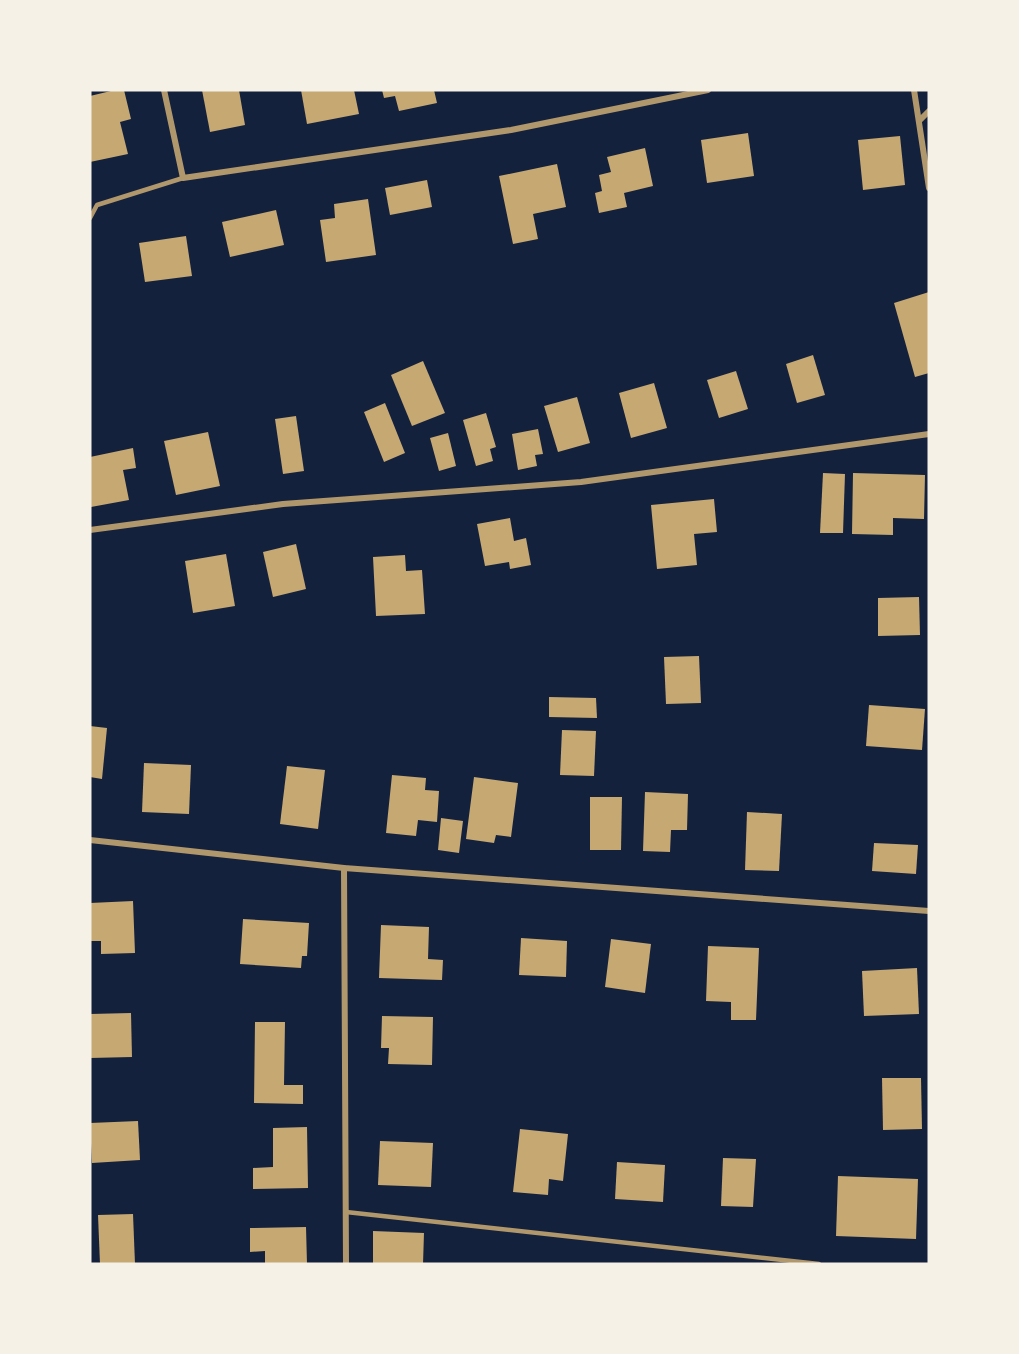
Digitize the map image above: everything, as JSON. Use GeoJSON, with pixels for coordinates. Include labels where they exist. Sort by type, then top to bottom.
{"type":"FeatureCollection","features":[{"type":"Feature","properties":{"kind":"street"},"geometry":{"type":"LineString","coordinates":[[164,90],[183,178],[511,130],[708,90]]}},
{"type":"Feature","properties":{"kind":"street"},"geometry":{"type":"LineString","coordinates":[[914,90],[929,188]]}},
{"type":"Feature","properties":{"kind":"street"},"geometry":{"type":"LineString","coordinates":[[920,120],[929,111]]}},
{"type":"Feature","properties":{"kind":"street"},"geometry":{"type":"LineString","coordinates":[[90,530],[282,504],[581,482],[929,434]]}},
{"type":"Feature","properties":{"kind":"street"},"geometry":{"type":"LineString","coordinates":[[90,840],[344,868],[929,911]]}},
{"type":"Feature","properties":{"kind":"street"},"geometry":{"type":"LineString","coordinates":[[344,868],[346,1264]]}},
{"type":"Feature","properties":{"kind":"lane"},"geometry":{"type":"LineString","coordinates":[[90,218],[97,205],[183,178]]}},
{"type":"Feature","properties":{"kind":"lane"},"geometry":{"type":"LineString","coordinates":[[346,1212],[819,1264]]}},
{"type":"Feature","properties":{"kind":"building"},"geometry":{"type":"Polygon","coordinates":[[[124,90],[131,119],[120,122],[128,154],[90,162],[90,96],[124,90]]]}},
{"type":"Feature","properties":{"kind":"building"},"geometry":{"type":"Polygon","coordinates":[[[202,90],[239,90],[245,125],[210,132],[202,90]]]}},
{"type":"Feature","properties":{"kind":"building"},"geometry":{"type":"Polygon","coordinates":[[[301,90],[354,90],[359,114],[307,124],[301,90]]]}},
{"type":"Feature","properties":{"kind":"building"},"geometry":{"type":"Polygon","coordinates":[[[382,90],[434,90],[437,103],[399,111],[395,96],[384,98],[382,90]]]}},
{"type":"Feature","properties":{"kind":"building"},"geometry":{"type":"Polygon","coordinates":[[[748,133],[754,176],[707,183],[701,140],[748,133]]]}},
{"type":"Feature","properties":{"kind":"building"},"geometry":{"type":"Polygon","coordinates":[[[900,136],[905,185],[863,190],[858,140],[900,136]]]}},
{"type":"Feature","properties":{"kind":"building"},"geometry":{"type":"Polygon","coordinates":[[[645,148],[653,186],[624,193],[627,207],[599,213],[595,193],[602,191],[599,175],[611,172],[607,157],[645,148]]]}},
{"type":"Feature","properties":{"kind":"building"},"geometry":{"type":"Polygon","coordinates":[[[557,164],[566,207],[533,214],[538,239],[513,244],[499,176],[557,164]]]}},
{"type":"Feature","properties":{"kind":"building"},"geometry":{"type":"Polygon","coordinates":[[[427,180],[432,207],[390,215],[385,188],[427,180]]]}},
{"type":"Feature","properties":{"kind":"building"},"geometry":{"type":"Polygon","coordinates":[[[368,199],[376,255],[326,262],[320,220],[335,218],[334,204],[368,199]]]}},
{"type":"Feature","properties":{"kind":"building"},"geometry":{"type":"Polygon","coordinates":[[[276,210],[284,245],[230,257],[222,222],[276,210]]]}},
{"type":"Feature","properties":{"kind":"building"},"geometry":{"type":"Polygon","coordinates":[[[186,236],[192,276],[145,282],[139,243],[186,236]]]}},
{"type":"Feature","properties":{"kind":"building"},"geometry":{"type":"Polygon","coordinates":[[[929,292],[929,373],[915,377],[894,303],[929,292]]]}},
{"type":"Feature","properties":{"kind":"building"},"geometry":{"type":"Polygon","coordinates":[[[813,355],[825,395],[797,403],[786,364],[813,355]]]}},
{"type":"Feature","properties":{"kind":"building"},"geometry":{"type":"Polygon","coordinates":[[[423,361],[445,413],[412,426],[391,375],[423,361]]]}},
{"type":"Feature","properties":{"kind":"building"},"geometry":{"type":"Polygon","coordinates":[[[736,371],[748,409],[719,418],[707,380],[736,371]]]}},
{"type":"Feature","properties":{"kind":"building"},"geometry":{"type":"Polygon","coordinates":[[[654,383],[667,428],[631,438],[619,393],[654,383]]]}},
{"type":"Feature","properties":{"kind":"building"},"geometry":{"type":"Polygon","coordinates":[[[577,397],[590,443],[558,452],[544,406],[577,397]]]}},
{"type":"Feature","properties":{"kind":"building"},"geometry":{"type":"Polygon","coordinates":[[[385,403],[405,453],[384,462],[364,412],[385,403]]]}},
{"type":"Feature","properties":{"kind":"building"},"geometry":{"type":"Polygon","coordinates":[[[486,413],[496,447],[490,449],[493,461],[476,466],[463,420],[486,413]]]}},
{"type":"Feature","properties":{"kind":"building"},"geometry":{"type":"Polygon","coordinates":[[[296,416],[304,471],[283,474],[275,419],[296,416]]]}},
{"type":"Feature","properties":{"kind":"building"},"geometry":{"type":"Polygon","coordinates":[[[538,429],[543,454],[535,455],[537,466],[518,470],[512,434],[538,429]]]}},
{"type":"Feature","properties":{"kind":"building"},"geometry":{"type":"Polygon","coordinates":[[[208,432],[220,486],[176,495],[164,441],[208,432]]]}},
{"type":"Feature","properties":{"kind":"building"},"geometry":{"type":"Polygon","coordinates":[[[448,433],[456,466],[439,471],[430,438],[448,433]]]}},
{"type":"Feature","properties":{"kind":"building"},"geometry":{"type":"Polygon","coordinates":[[[133,448],[136,468],[123,470],[129,500],[91,507],[90,457],[133,448]]]}},
{"type":"Feature","properties":{"kind":"building"},"geometry":{"type":"Polygon","coordinates":[[[823,473],[845,474],[843,533],[820,533],[823,473]]]}},
{"type":"Feature","properties":{"kind":"building"},"geometry":{"type":"Polygon","coordinates":[[[853,473],[925,475],[924,519],[893,518],[893,535],[852,534],[853,473]]]}},
{"type":"Feature","properties":{"kind":"building"},"geometry":{"type":"Polygon","coordinates":[[[714,499],[717,532],[694,534],[697,565],[657,569],[651,505],[714,499]]]}},
{"type":"Feature","properties":{"kind":"building"},"geometry":{"type":"Polygon","coordinates":[[[510,518],[514,541],[526,538],[531,565],[510,569],[509,562],[485,566],[477,524],[510,518]]]}},
{"type":"Feature","properties":{"kind":"building"},"geometry":{"type":"Polygon","coordinates":[[[296,544],[306,589],[273,597],[263,552],[296,544]]]}},
{"type":"Feature","properties":{"kind":"building"},"geometry":{"type":"Polygon","coordinates":[[[226,554],[235,606],[193,613],[185,561],[226,554]]]}},
{"type":"Feature","properties":{"kind":"building"},"geometry":{"type":"Polygon","coordinates":[[[405,555],[406,571],[422,570],[425,614],[376,616],[373,557],[405,555]]]}},
{"type":"Feature","properties":{"kind":"building"},"geometry":{"type":"Polygon","coordinates":[[[919,597],[920,635],[878,636],[878,598],[919,597]]]}},
{"type":"Feature","properties":{"kind":"building"},"geometry":{"type":"Polygon","coordinates":[[[699,656],[701,703],[666,704],[664,657],[699,656]]]}},
{"type":"Feature","properties":{"kind":"building"},"geometry":{"type":"Polygon","coordinates":[[[549,697],[596,698],[597,718],[549,717],[549,697]]]}},
{"type":"Feature","properties":{"kind":"building"},"geometry":{"type":"Polygon","coordinates":[[[869,705],[925,709],[922,750],[866,746],[869,705]]]}},
{"type":"Feature","properties":{"kind":"building"},"geometry":{"type":"Polygon","coordinates":[[[90,726],[107,728],[102,779],[90,777],[90,726]]]}},
{"type":"Feature","properties":{"kind":"building"},"geometry":{"type":"Polygon","coordinates":[[[562,730],[596,731],[594,776],[560,775],[562,730]]]}},
{"type":"Feature","properties":{"kind":"building"},"geometry":{"type":"Polygon","coordinates":[[[144,763],[191,765],[189,814],[142,812],[144,763]]]}},
{"type":"Feature","properties":{"kind":"building"},"geometry":{"type":"Polygon","coordinates":[[[287,766],[325,770],[318,829],[280,824],[287,766]]]}},
{"type":"Feature","properties":{"kind":"building"},"geometry":{"type":"Polygon","coordinates":[[[392,775],[426,778],[425,790],[439,791],[437,822],[418,820],[416,836],[386,833],[392,775]]]}},
{"type":"Feature","properties":{"kind":"building"},"geometry":{"type":"Polygon","coordinates":[[[474,777],[518,783],[511,837],[496,835],[494,843],[466,839],[474,777]]]}},
{"type":"Feature","properties":{"kind":"building"},"geometry":{"type":"Polygon","coordinates":[[[645,792],[688,794],[687,830],[671,830],[670,852],[643,851],[645,792]]]}},
{"type":"Feature","properties":{"kind":"building"},"geometry":{"type":"Polygon","coordinates":[[[590,797],[622,797],[621,850],[590,850],[590,797]]]}},
{"type":"Feature","properties":{"kind":"building"},"geometry":{"type":"Polygon","coordinates":[[[747,812],[782,814],[779,871],[745,870],[747,812]]]}},
{"type":"Feature","properties":{"kind":"building"},"geometry":{"type":"Polygon","coordinates":[[[441,818],[463,821],[459,853],[438,850],[441,818]]]}},
{"type":"Feature","properties":{"kind":"building"},"geometry":{"type":"Polygon","coordinates":[[[874,843],[918,845],[916,874],[872,871],[874,843]]]}},
{"type":"Feature","properties":{"kind":"building"},"geometry":{"type":"Polygon","coordinates":[[[133,901],[135,953],[101,954],[101,941],[90,941],[90,903],[133,901]]]}},
{"type":"Feature","properties":{"kind":"building"},"geometry":{"type":"Polygon","coordinates":[[[243,919],[309,923],[307,956],[302,956],[301,968],[240,964],[243,919]]]}},
{"type":"Feature","properties":{"kind":"building"},"geometry":{"type":"Polygon","coordinates":[[[381,925],[429,927],[428,959],[443,960],[442,980],[379,978],[381,925]]]}},
{"type":"Feature","properties":{"kind":"building"},"geometry":{"type":"Polygon","coordinates":[[[521,938],[567,941],[566,977],[519,975],[521,938]]]}},
{"type":"Feature","properties":{"kind":"building"},"geometry":{"type":"Polygon","coordinates":[[[611,939],[651,944],[645,993],[605,987],[611,939]]]}},
{"type":"Feature","properties":{"kind":"building"},"geometry":{"type":"Polygon","coordinates":[[[708,946],[759,948],[756,1020],[731,1020],[731,1002],[706,1001],[708,946]]]}},
{"type":"Feature","properties":{"kind":"building"},"geometry":{"type":"Polygon","coordinates":[[[917,968],[919,1014],[864,1016],[862,971],[917,968]]]}},
{"type":"Feature","properties":{"kind":"building"},"geometry":{"type":"Polygon","coordinates":[[[131,1013],[132,1057],[90,1058],[90,1014],[131,1013]]]}},
{"type":"Feature","properties":{"kind":"building"},"geometry":{"type":"Polygon","coordinates":[[[382,1016],[433,1017],[432,1065],[388,1064],[389,1048],[381,1048],[382,1016]]]}},
{"type":"Feature","properties":{"kind":"building"},"geometry":{"type":"Polygon","coordinates":[[[255,1022],[285,1022],[284,1085],[303,1085],[303,1104],[254,1103],[255,1022]]]}},
{"type":"Feature","properties":{"kind":"building"},"geometry":{"type":"Polygon","coordinates":[[[882,1078],[921,1078],[922,1129],[883,1130],[882,1078]]]}},
{"type":"Feature","properties":{"kind":"building"},"geometry":{"type":"Polygon","coordinates":[[[138,1121],[140,1160],[92,1163],[90,1123],[138,1121]]]}},
{"type":"Feature","properties":{"kind":"building"},"geometry":{"type":"Polygon","coordinates":[[[307,1127],[308,1188],[253,1189],[253,1168],[273,1167],[273,1128],[307,1127]]]}},
{"type":"Feature","properties":{"kind":"building"},"geometry":{"type":"Polygon","coordinates":[[[520,1129],[568,1134],[563,1181],[549,1179],[548,1195],[513,1192],[520,1129]]]}},
{"type":"Feature","properties":{"kind":"building"},"geometry":{"type":"Polygon","coordinates":[[[380,1141],[433,1143],[431,1187],[378,1185],[380,1141]]]}},
{"type":"Feature","properties":{"kind":"building"},"geometry":{"type":"Polygon","coordinates":[[[723,1158],[756,1159],[753,1207],[721,1206],[723,1158]]]}},
{"type":"Feature","properties":{"kind":"building"},"geometry":{"type":"Polygon","coordinates":[[[617,1162],[665,1165],[663,1202],[615,1199],[617,1162]]]}},
{"type":"Feature","properties":{"kind":"building"},"geometry":{"type":"Polygon","coordinates":[[[838,1176],[918,1179],[916,1239],[836,1236],[838,1176]]]}},
{"type":"Feature","properties":{"kind":"building"},"geometry":{"type":"Polygon","coordinates":[[[133,1214],[135,1264],[100,1264],[98,1215],[133,1214]]]}},
{"type":"Feature","properties":{"kind":"building"},"geometry":{"type":"Polygon","coordinates":[[[306,1227],[307,1264],[265,1264],[265,1251],[250,1252],[250,1228],[306,1227]]]}},
{"type":"Feature","properties":{"kind":"building"},"geometry":{"type":"Polygon","coordinates":[[[373,1231],[424,1233],[423,1264],[373,1264],[373,1231]]]}}]}
